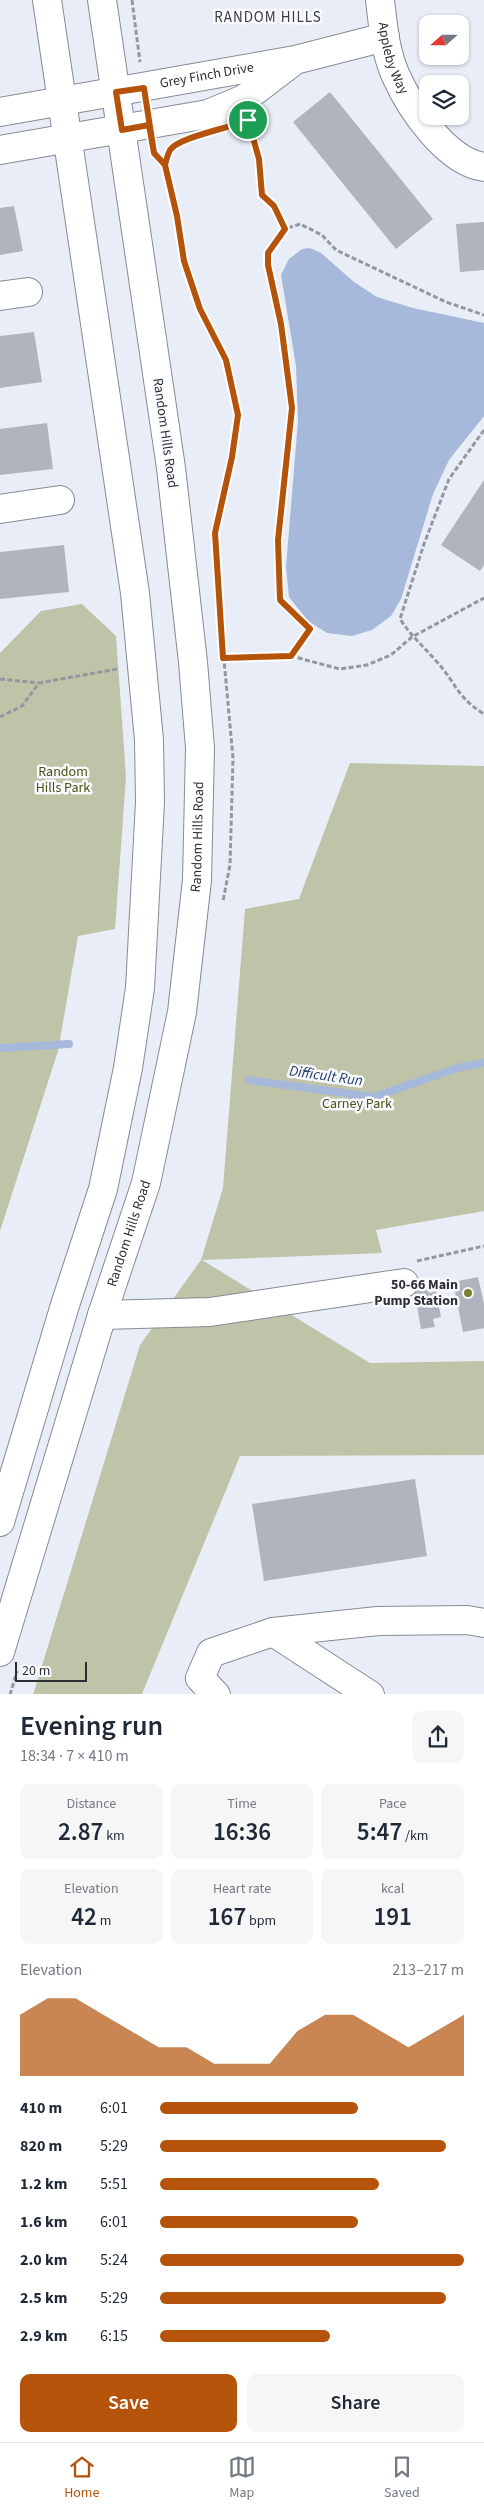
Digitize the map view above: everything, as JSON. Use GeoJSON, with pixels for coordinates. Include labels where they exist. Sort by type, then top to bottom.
{"type":"FeatureCollection","features":[{"type":"Feature","properties":{"kind":"street"},"geometry":{"type":"LineString","coordinates":[[0,1522],[65,1305],[103,1189],[128,1068],[140,988],[150,802],[143,667],[124,512],[47,0]]}},
{"type":"Feature","properties":{"kind":"street","name":"Random Hills Road"},"geometry":{"type":"LineString","coordinates":[[0,1652],[102,1315],[146,1182],[182,1012],[198,880],[200,767],[193,662],[171,468],[102,0]]}},
{"type":"Feature","properties":{"kind":"street","name":"Appleby Way"},"geometry":{"type":"LineString","coordinates":[[380,0],[384,37],[395,75],[416,111],[441,144],[477,166],[484,167]]}},
{"type":"Feature","properties":{"kind":"street","name":"Grey Finch Drive"},"geometry":{"type":"LineString","coordinates":[[0,112],[295,60],[384,37]]}},
{"type":"Feature","properties":{"kind":"street","name":"Grey Finch Drive"},"geometry":{"type":"LineString","coordinates":[[0,150],[208,114],[244,99],[295,60]]}},
{"type":"Feature","properties":{"kind":"street"},"geometry":{"type":"LineString","coordinates":[[0,296],[28,292]]}},
{"type":"Feature","properties":{"kind":"street"},"geometry":{"type":"LineString","coordinates":[[0,508],[60,500]]}},
{"type":"Feature","properties":{"kind":"street"},"geometry":{"type":"LineString","coordinates":[[102,1315],[210,1312],[408,1272]]}},
{"type":"Feature","properties":{"kind":"street"},"geometry":{"type":"LineString","coordinates":[[216,1694],[200,1678],[211,1653],[272,1632],[378,1621],[467,1620],[484,1623]]}},
{"type":"Feature","properties":{"kind":"street"},"geometry":{"type":"LineString","coordinates":[[272,1632],[370,1694]]}},
{"type":"Feature","properties":{"kind":"path"},"geometry":{"type":"LineString","coordinates":[[132,0],[144,88]]}},
{"type":"Feature","properties":{"kind":"path"},"geometry":{"type":"LineString","coordinates":[[241,123],[248,120],[259,159],[262,195],[274,206],[285,229]]}},
{"type":"Feature","properties":{"kind":"path"},"geometry":{"type":"LineString","coordinates":[[149,125],[154,153],[165,165],[177,216],[184,261],[200,309],[226,360],[238,415],[232,457],[215,533],[223,658],[291,656],[322,666],[355,668],[385,658],[412,637],[484,598]]}},
{"type":"Feature","properties":{"kind":"path"},"geometry":{"type":"LineString","coordinates":[[165,165],[170,151],[177,144]]}},
{"type":"Feature","properties":{"kind":"path"},"geometry":{"type":"LineString","coordinates":[[291,656],[310,629],[280,600],[278,540],[292,408],[281,324],[268,265],[268,253],[285,229],[300,224],[322,235],[336,250],[446,302],[484,315]]}},
{"type":"Feature","properties":{"kind":"path"},"geometry":{"type":"LineString","coordinates":[[484,430],[449,479],[424,544],[400,620],[412,637],[438,663],[463,700],[484,714]]}},
{"type":"Feature","properties":{"kind":"path"},"geometry":{"type":"LineString","coordinates":[[0,679],[39,682],[125,668]]}},
{"type":"Feature","properties":{"kind":"path"},"geometry":{"type":"LineString","coordinates":[[0,717],[22,706],[39,682]]}},
{"type":"Feature","properties":{"kind":"path"},"geometry":{"type":"LineString","coordinates":[[408,1272],[484,1246]]}},
{"type":"Feature","properties":{"kind":"green space","name":"Random Hills Park"},"geometry":{"type":"Polygon","coordinates":[[[82,604],[116,636],[126,777],[115,929],[78,936],[58,1051],[0,1231],[0,653],[41,611],[82,604]]]}},
{"type":"Feature","properties":{"kind":"green space","name":"Carney Park"},"geometry":{"type":"Polygon","coordinates":[[[350,763],[484,766],[484,1211],[376,1230],[382,1253],[202,1260],[370,1363],[484,1361],[484,1455],[240,1456],[142,1694],[33,1694],[140,1345],[201,1260],[223,1188],[245,909],[299,899],[350,763]]]}},
{"type":"Feature","properties":{"kind":"water"},"geometry":{"type":"Polygon","coordinates":[[[310,248],[321,253],[354,282],[377,297],[413,308],[484,323],[484,416],[449,460],[433,494],[401,599],[391,616],[372,630],[352,636],[327,633],[308,621],[289,597],[286,567],[298,421],[296,366],[281,275],[289,259],[302,249],[310,248]]]}},
{"type":"Feature","properties":{"kind":"building"},"geometry":{"type":"Polygon","coordinates":[[[330,92],[433,219],[396,249],[293,122],[330,92]]]}},
{"type":"Feature","properties":{"kind":"building"},"geometry":{"type":"Polygon","coordinates":[[[14,206],[23,251],[0,255],[0,208],[14,206]]]}},
{"type":"Feature","properties":{"kind":"building"},"geometry":{"type":"Polygon","coordinates":[[[484,222],[484,270],[460,272],[456,224],[484,222]]]}},
{"type":"Feature","properties":{"kind":"building"},"geometry":{"type":"Polygon","coordinates":[[[34,332],[42,382],[0,388],[0,336],[34,332]]]}},
{"type":"Feature","properties":{"kind":"building"},"geometry":{"type":"Polygon","coordinates":[[[47,423],[53,469],[0,475],[0,429],[47,423]]]}},
{"type":"Feature","properties":{"kind":"building"},"geometry":{"type":"Polygon","coordinates":[[[484,480],[484,565],[480,571],[441,545],[484,480]]]}},
{"type":"Feature","properties":{"kind":"building"},"geometry":{"type":"Polygon","coordinates":[[[64,545],[69,592],[0,599],[0,552],[64,545]]]}},
{"type":"Feature","properties":{"kind":"building","name":"50-66 Main Pump Station"},"geometry":{"type":"Polygon","coordinates":[[[478,1277],[484,1304],[484,1328],[463,1332],[453,1282],[478,1277]]]}},
{"type":"Feature","properties":{"kind":"building"},"geometry":{"type":"Polygon","coordinates":[[[428,1287],[429,1293],[436,1291],[441,1317],[433,1319],[435,1327],[421,1329],[414,1289],[428,1287]]]}},
{"type":"Feature","properties":{"kind":"building"},"geometry":{"type":"Polygon","coordinates":[[[415,1479],[427,1556],[264,1581],[252,1504],[415,1479]]]}},
{"type":"Feature","properties":{"kind":"waterway","name":"Difficult Run"},"geometry":{"type":"LineString","coordinates":[[0,1048],[69,1044]]}},
{"type":"Feature","properties":{"kind":"waterway","name":"Difficult Run"},"geometry":{"type":"LineString","coordinates":[[249,1080],[374,1097],[457,1068],[484,1063]]}},
{"type":"Feature","properties":{"kind":"place","name":"50-66 Main Pump Station"},"geometry":{"type":"Point","coordinates":[468,1293]}},
{"type":"Feature","properties":{"kind":"district","name":"RANDOM HILLS"},"geometry":{"type":"Point","coordinates":[268,17]}},
{"type":"Feature","properties":{"kind":"route"},"geometry":{"type":"LineString","coordinates":[[248,120],[235,126],[177,144],[170,151],[165,165],[154,153],[144,88],[116,92],[122,130],[149,125],[154,153],[165,165],[177,216],[184,261],[200,309],[226,360],[238,415],[232,457],[215,533],[223,658],[291,656],[310,629],[280,600],[278,540],[292,408],[281,324],[268,265],[268,253],[285,229],[274,206],[262,195],[259,159],[248,120]]}}]}
